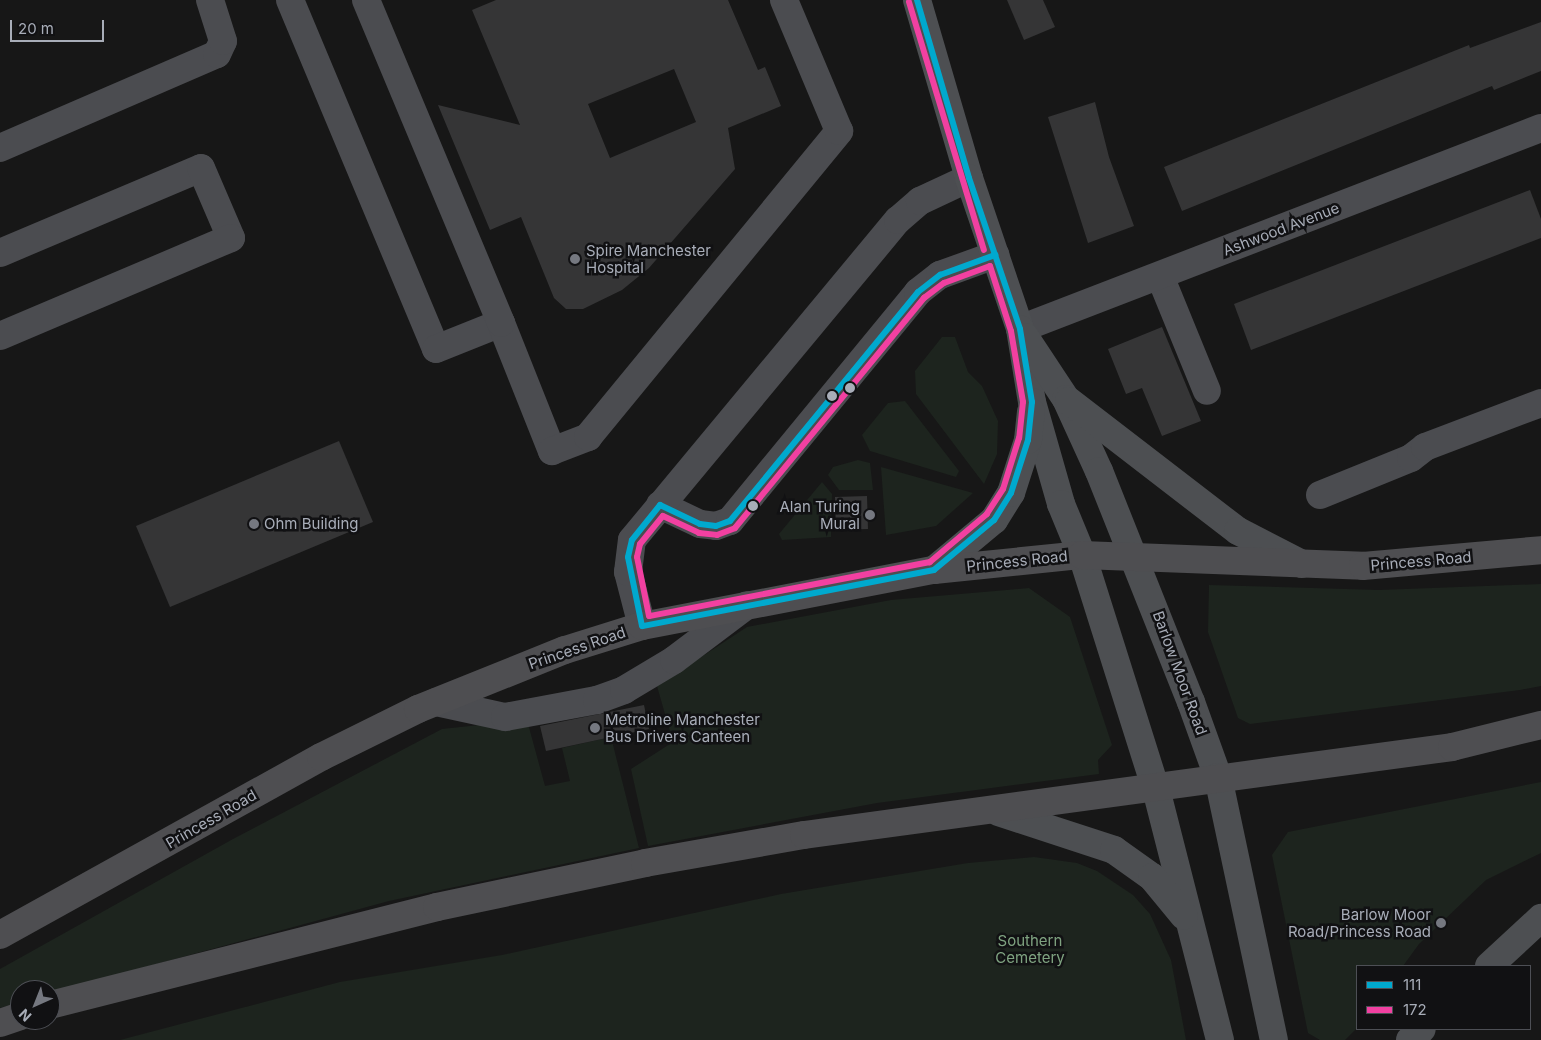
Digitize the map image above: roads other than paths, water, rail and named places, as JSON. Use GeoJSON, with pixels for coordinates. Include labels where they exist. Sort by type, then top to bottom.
{"type":"FeatureCollection","features":[{"type":"Feature","properties":{"kind":"highway","name":"Princess Road"},"geometry":{"type":"LineString","coordinates":[[0,935],[321,756],[436,702],[565,650],[642,626],[934,570],[1082,555],[1363,566],[1541,550]]}},
{"type":"Feature","properties":{"kind":"highway"},"geometry":{"type":"LineString","coordinates":[[60,1002],[242,954],[596,872],[804,835],[998,812],[1218,778],[1452,747],[1541,725]]}},
{"type":"Feature","properties":{"kind":"main road","name":"Barlow Moor Road"},"geometry":{"type":"LineString","coordinates":[[917,0],[969,178],[1020,329],[1032,402],[1062,504],[1082,555],[1156,789],[1200,954],[1220,1040]]}},
{"type":"Feature","properties":{"kind":"main road","name":"Barlow Moor Road"},"geometry":{"type":"LineString","coordinates":[[1020,329],[1066,399],[1136,557],[1218,778],[1274,1040]]}},
{"type":"Feature","properties":{"kind":"main road"},"geometry":{"type":"LineString","coordinates":[[1066,399],[1238,531],[1302,564]]}},
{"type":"Feature","properties":{"kind":"main road"},"geometry":{"type":"LineString","coordinates":[[934,570],[994,520],[1012,493],[1028,440],[1032,402]]}},
{"type":"Feature","properties":{"kind":"main road"},"geometry":{"type":"LineString","coordinates":[[998,812],[1094,842],[1131,860],[1181,911],[1200,954]]}},
{"type":"Feature","properties":{"kind":"main road"},"geometry":{"type":"LineString","coordinates":[[1490,965],[1541,918]]}},
{"type":"Feature","properties":{"kind":"main road"},"geometry":{"type":"LineString","coordinates":[[1410,1040],[1421,1030]]}},
{"type":"Feature","properties":{"kind":"street"},"geometry":{"type":"LineString","coordinates":[[0,148],[217,54],[223,41],[210,0]]}},
{"type":"Feature","properties":{"kind":"street"},"geometry":{"type":"LineString","coordinates":[[290,0],[436,350],[501,323]]}},
{"type":"Feature","properties":{"kind":"street"},"geometry":{"type":"LineString","coordinates":[[366,0],[501,323],[552,451],[588,437],[839,131],[784,0]]}},
{"type":"Feature","properties":{"kind":"street","name":"Ashwood Avenue"},"geometry":{"type":"LineString","coordinates":[[1020,329],[1541,128]]}},
{"type":"Feature","properties":{"kind":"street"},"geometry":{"type":"LineString","coordinates":[[0,253],[201,168],[230,238],[0,336]]}},
{"type":"Feature","properties":{"kind":"street"},"geometry":{"type":"LineString","coordinates":[[642,626],[628,557],[632,540],[898,220],[920,201],[969,178]]}},
{"type":"Feature","properties":{"kind":"street"},"geometry":{"type":"LineString","coordinates":[[660,505],[700,524],[716,526],[730,522],[918,292],[944,273],[995,255]]}},
{"type":"Feature","properties":{"kind":"street"},"geometry":{"type":"LineString","coordinates":[[1160,276],[1207,391]]}},
{"type":"Feature","properties":{"kind":"street"},"geometry":{"type":"LineString","coordinates":[[1320,495],[1411,458],[1425,447],[1541,403]]}},
{"type":"Feature","properties":{"kind":"street"},"geometry":{"type":"LineString","coordinates":[[436,702],[505,717],[596,700],[624,690],[674,660],[747,605]]}},
{"type":"Feature","properties":{"kind":"place","name":"Spire Manchester Hospital"},"geometry":{"type":"Point","coordinates":[575,259]}},
{"type":"Feature","properties":{"kind":"place","name":"Alan Turing Mural"},"geometry":{"type":"Point","coordinates":[870,515]}},
{"type":"Feature","properties":{"kind":"place","name":"Ohm Building"},"geometry":{"type":"Point","coordinates":[254,524]}},
{"type":"Feature","properties":{"kind":"place","name":"Metroline Manchester Bus Drivers Canteen"},"geometry":{"type":"Point","coordinates":[595,728]}},
{"type":"Feature","properties":{"kind":"place","name":"Barlow Moor Road/Princess Road"},"geometry":{"type":"Point","coordinates":[1441,923]}},
{"type":"Feature","properties":{"kind":"park label","name":"Southern Cemetery"},"geometry":{"type":"Point","coordinates":[1030,948]}}]}
